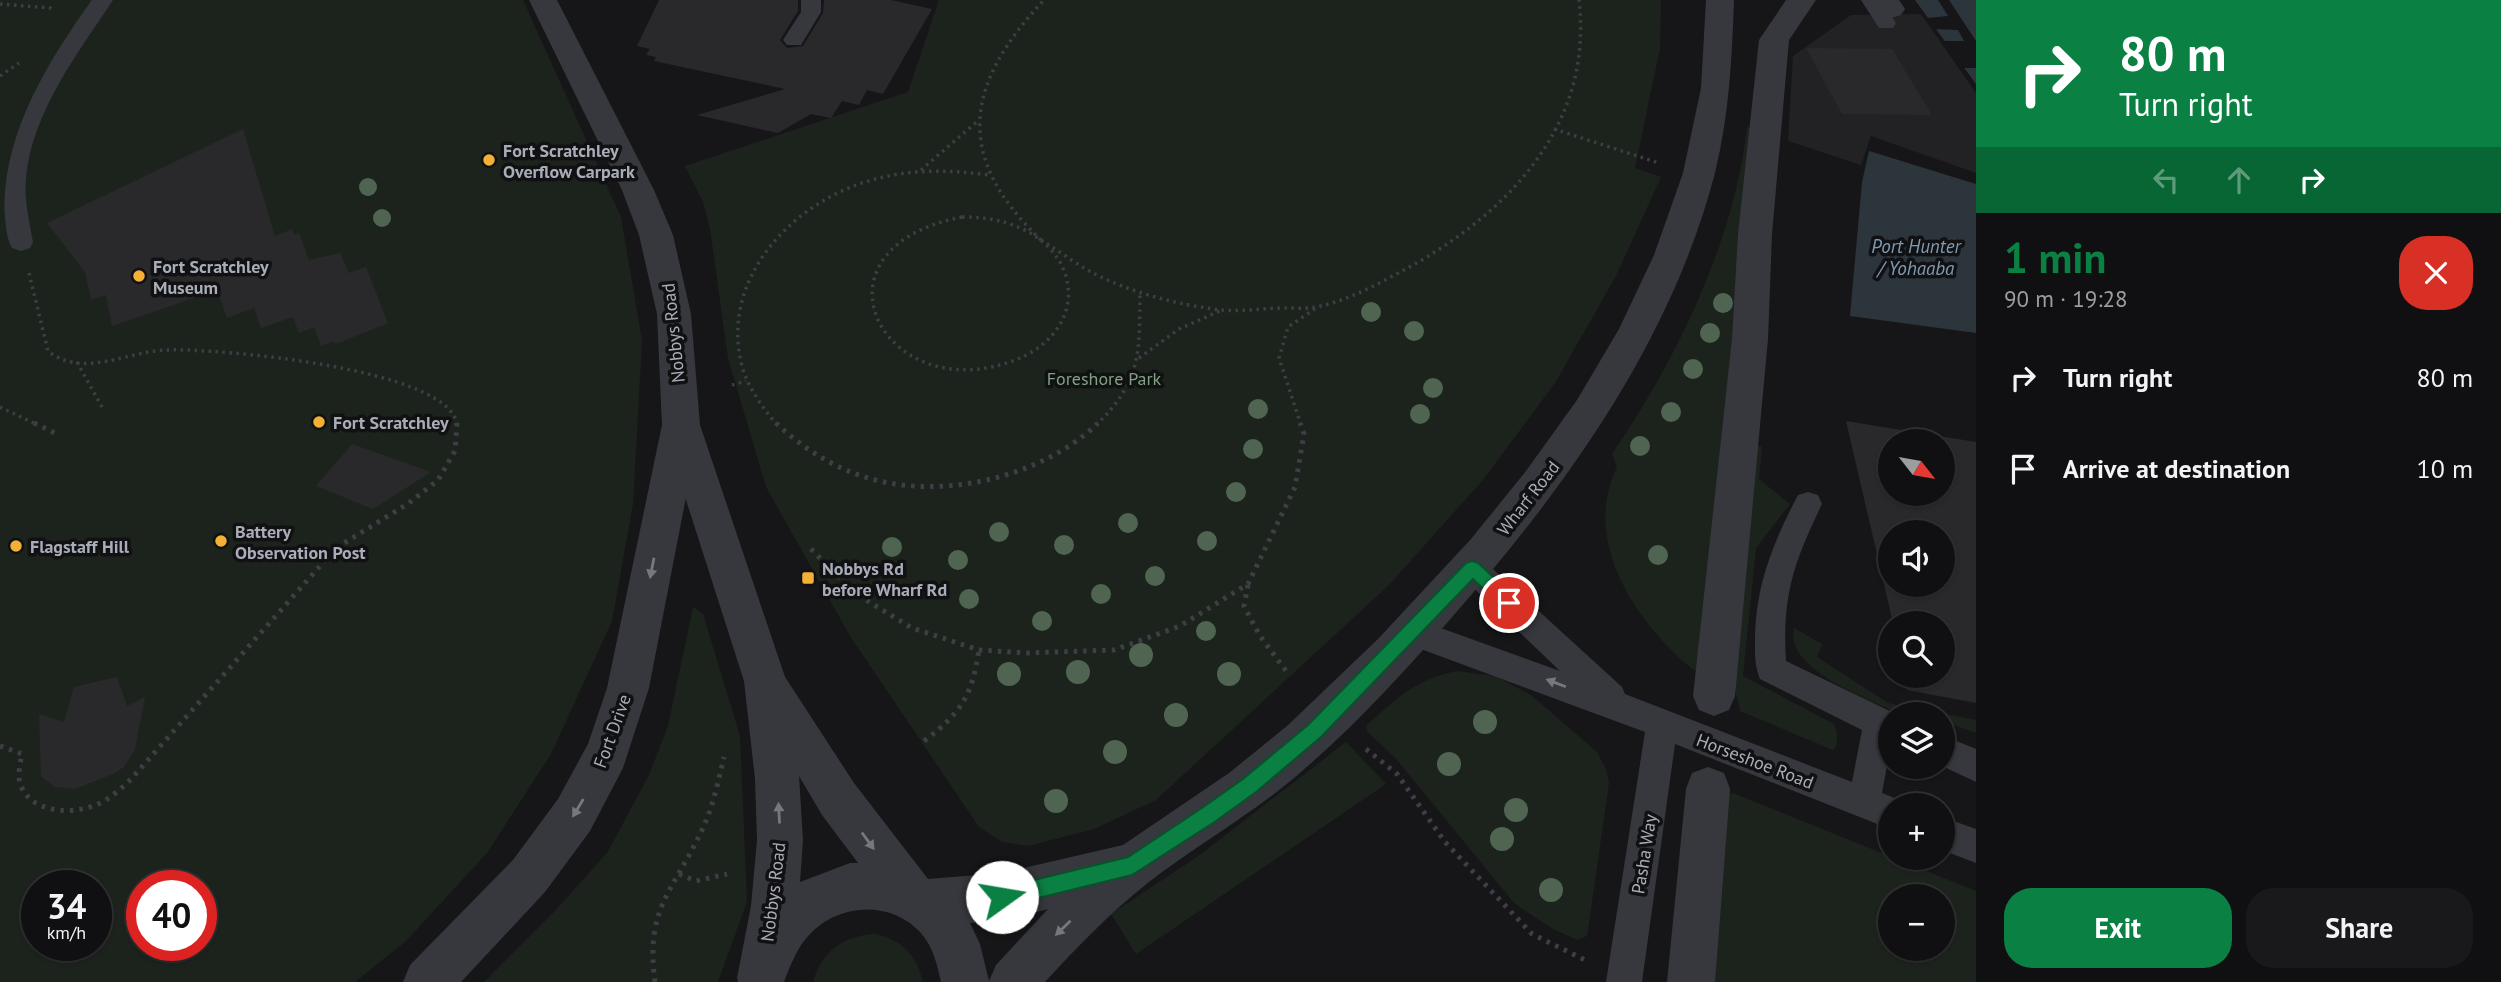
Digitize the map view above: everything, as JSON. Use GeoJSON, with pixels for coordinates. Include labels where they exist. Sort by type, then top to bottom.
{"type":"FeatureCollection","features":[{"type":"Feature","properties":{"kind":"street","name":"Nobbys Road"},"geometry":{"type":"LineString","coordinates":[[543,0],[638,190],[656,235],[674,314],[681,425],[765,681],[777,779],[780,840],[775,906],[760,980]]}},
{"type":"Feature","properties":{"kind":"street","name":"Wharf Road"},"geometry":{"type":"LineString","coordinates":[[1013,982],[1052,939],[1132,866],[1250,786],[1351,696],[1472,568],[1523,507],[1594,407],[1655,296],[1687,212],[1717,81],[1720,0]]}},
{"type":"Feature","properties":{"kind":"street"},"geometry":{"type":"LineString","coordinates":[[1714,695],[1750,339],[1755,234],[1774,40],[1787,17],[1802,0]]}},
{"type":"Feature","properties":{"kind":"street","name":"Fort Drive"},"geometry":{"type":"LineString","coordinates":[[427,982],[537,866],[574,815],[607,753],[620,720],[630,676],[681,425]]}},
{"type":"Feature","properties":{"kind":"street","name":"Nobbys Road"},"geometry":{"type":"LineString","coordinates":[[765,681],[838,799],[918,899],[937,914],[956,943],[965,982]]}},
{"type":"Feature","properties":{"kind":"street"},"geometry":{"type":"LineString","coordinates":[[1690,982],[1708,789]]}},
{"type":"Feature","properties":{"kind":"street","name":"Wharf Road"},"geometry":{"type":"LineString","coordinates":[[760,980],[782,931],[817,899],[831,892],[863,884],[896,889],[918,899],[1002,897],[1132,866]]}},
{"type":"Feature","properties":{"kind":"lane"},"geometry":{"type":"LineString","coordinates":[[21,242],[13,179],[25,137],[50,84],[103,0]]}},
{"type":"Feature","properties":{"kind":"lane"},"geometry":{"type":"LineString","coordinates":[[794,40],[811,12],[811,0]]}},
{"type":"Feature","properties":{"kind":"lane"},"geometry":{"type":"LineString","coordinates":[[1808,504],[1782,559],[1774,587],[1769,624],[1771,668],[1878,721]]}},
{"type":"Feature","properties":{"kind":"lane"},"geometry":{"type":"LineString","coordinates":[[1472,568],[1620,707]]}},
{"type":"Feature","properties":{"kind":"lane"},"geometry":{"type":"LineString","coordinates":[[1413,632],[1620,707]]}},
{"type":"Feature","properties":{"kind":"lane","name":"Horseshoe Road"},"geometry":{"type":"LineString","coordinates":[[1620,707],[1662,726],[1877,808]]}},
{"type":"Feature","properties":{"kind":"lane","name":"Pasha Way"},"geometry":{"type":"LineString","coordinates":[[1624,982],[1662,726]]}},
{"type":"Feature","properties":{"kind":"lane"},"geometry":{"type":"LineString","coordinates":[[1955,756],[1976,766]]}},
{"type":"Feature","properties":{"kind":"lane"},"geometry":{"type":"LineString","coordinates":[[1877,808],[1879,779]]}},
{"type":"Feature","properties":{"kind":"lane"},"geometry":{"type":"LineString","coordinates":[[1955,838],[1976,846]]}},
{"type":"Feature","properties":{"kind":"path"},"geometry":{"type":"LineString","coordinates":[[1044,0],[1023,22],[999,57],[984,86],[979,120],[989,176],[1035,234],[1056,254],[1068,278],[1069,303],[1058,327],[1034,352],[995,367],[955,369],[935,365],[900,348],[887,336],[876,319],[871,301],[873,277],[884,255],[904,236],[957,217],[981,217],[1009,222],[1035,234],[1083,268],[1109,281],[1140,291],[1223,310],[1317,307]]}},
{"type":"Feature","properties":{"kind":"path"},"geometry":{"type":"LineString","coordinates":[[1286,671],[1260,636],[1244,606],[1248,584],[1295,487],[1304,434],[1279,358],[1289,327],[1317,307],[1367,288],[1465,233],[1511,192],[1545,150],[1554,129],[1578,61],[1583,15],[1579,0]]}},
{"type":"Feature","properties":{"kind":"path"},"geometry":{"type":"LineString","coordinates":[[0,4],[50,8],[58,15]]}},
{"type":"Feature","properties":{"kind":"path"},"geometry":{"type":"LineString","coordinates":[[0,76],[29,56]]}},
{"type":"Feature","properties":{"kind":"path"},"geometry":{"type":"LineString","coordinates":[[920,170],[979,120]]}},
{"type":"Feature","properties":{"kind":"path"},"geometry":{"type":"LineString","coordinates":[[1554,129],[1696,175]]}},
{"type":"Feature","properties":{"kind":"path"},"geometry":{"type":"LineString","coordinates":[[989,176],[951,170],[920,170],[850,187],[816,204],[787,225],[761,253],[745,285],[737,316],[737,349],[746,381],[763,411],[785,435],[813,455],[877,481],[946,487],[1009,476],[1051,458],[1088,434],[1118,402],[1138,359],[1140,291]]}},
{"type":"Feature","properties":{"kind":"path"},"geometry":{"type":"LineString","coordinates":[[0,747],[22,754],[18,774],[20,784],[28,798],[41,806],[67,811],[88,808],[106,800],[130,778],[209,692],[338,547],[407,504],[439,478],[455,456],[456,418],[446,404],[416,389],[363,373],[270,356],[214,351],[163,350],[95,362],[63,362],[48,351],[21,242]]}},
{"type":"Feature","properties":{"kind":"path"},"geometry":{"type":"LineString","coordinates":[[1138,359],[1179,329],[1223,310]]}},
{"type":"Feature","properties":{"kind":"path"},"geometry":{"type":"LineString","coordinates":[[77,362],[102,407]]}},
{"type":"Feature","properties":{"kind":"path"},"geometry":{"type":"LineString","coordinates":[[732,385],[746,381]]}},
{"type":"Feature","properties":{"kind":"path"},"geometry":{"type":"LineString","coordinates":[[0,407],[57,434]]}},
{"type":"Feature","properties":{"kind":"path"},"geometry":{"type":"LineString","coordinates":[[811,549],[856,594],[912,628],[979,650],[1027,653],[1114,650],[1180,626],[1248,584]]}},
{"type":"Feature","properties":{"kind":"path"},"geometry":{"type":"LineString","coordinates":[[924,741],[960,712],[975,678],[979,650]]}},
{"type":"Feature","properties":{"kind":"path"},"geometry":{"type":"LineString","coordinates":[[1365,748],[1397,774],[1445,842],[1532,934],[1585,960]]}},
{"type":"Feature","properties":{"kind":"path"},"geometry":{"type":"LineString","coordinates":[[655,982],[650,957],[659,905],[702,831],[726,751]]}},
{"type":"Feature","properties":{"kind":"path"},"geometry":{"type":"LineString","coordinates":[[679,874],[696,881],[709,880],[730,872]]}},
{"type":"Feature","properties":{"kind":"shaded area"},"geometry":{"type":"Polygon","coordinates":[[[1921,14],[1976,93],[1976,173],[1871,136],[1861,165],[1788,141],[1793,56],[1851,15],[1921,14]]]}},
{"type":"Feature","properties":{"kind":"green space","name":"Fort Scratchley"},"geometry":{"type":"Polygon","coordinates":[[[0,0],[523,0],[621,217],[642,341],[633,504],[612,621],[551,754],[487,853],[406,941],[355,982],[0,982],[0,0]]]}},
{"type":"Feature","properties":{"kind":"green space","name":"Foreshore Park"},"geometry":{"type":"Polygon","coordinates":[[[939,0],[1661,0],[1660,48],[1635,168],[1661,177],[1616,276],[1555,383],[1483,480],[1389,585],[1156,800],[1094,829],[1028,846],[1002,842],[979,827],[850,636],[766,487],[728,358],[710,229],[703,202],[685,166],[908,92],[939,0]]]}},
{"type":"Feature","properties":{"kind":"green space"},"geometry":{"type":"Polygon","coordinates":[[[1747,127],[1751,128],[1747,295],[1700,673],[1683,662],[1668,647],[1631,599],[1612,557],[1606,513],[1609,490],[1617,467],[1612,454],[1636,418],[1680,339],[1716,256],[1730,213],[1747,127]]]}},
{"type":"Feature","properties":{"kind":"green space"},"geometry":{"type":"Polygon","coordinates":[[[1757,446],[1762,447],[1759,479],[1790,504],[1756,548],[1743,676],[1834,724],[1837,738],[1833,750],[1740,711],[1734,684],[1757,446]]]}},
{"type":"Feature","properties":{"kind":"green space"},"geometry":{"type":"Polygon","coordinates":[[[693,607],[703,614],[740,736],[747,902],[718,982],[484,982],[553,913],[607,853],[649,775],[668,726],[693,607]]]}},
{"type":"Feature","properties":{"kind":"green space"},"geometry":{"type":"Polygon","coordinates":[[[1794,628],[1822,644],[1817,657],[1886,702],[1878,704],[1832,681],[1802,657],[1794,643],[1794,628]]]}},
{"type":"Feature","properties":{"kind":"green space"},"geometry":{"type":"Polygon","coordinates":[[[1456,671],[1495,676],[1531,695],[1597,752],[1606,769],[1609,783],[1587,936],[1577,940],[1553,929],[1515,904],[1397,760],[1367,731],[1366,726],[1407,691],[1428,680],[1456,671]]]}},
{"type":"Feature","properties":{"kind":"green space"},"geometry":{"type":"Polygon","coordinates":[[[1955,716],[1976,720],[1976,733],[1955,725],[1955,716]]]}},
{"type":"Feature","properties":{"kind":"green space"},"geometry":{"type":"Polygon","coordinates":[[[1346,742],[1386,784],[1136,954],[1111,914],[1197,857],[1346,742]]]}},
{"type":"Feature","properties":{"kind":"green space"},"geometry":{"type":"Polygon","coordinates":[[[1733,793],[1878,851],[1878,870],[1924,870],[1976,891],[1976,982],[1707,982],[1724,796],[1733,793]]]}},
{"type":"Feature","properties":{"kind":"green space"},"geometry":{"type":"Polygon","coordinates":[[[876,934],[907,950],[917,964],[923,982],[813,982],[828,953],[845,941],[876,934]]]}},
{"type":"Feature","properties":{"kind":"water"},"geometry":{"type":"Polygon","coordinates":[[[1915,0],[1976,0],[1976,84],[1915,0]]]}},
{"type":"Feature","properties":{"kind":"water","name":"Port Hunter / Yohaaba"},"geometry":{"type":"Polygon","coordinates":[[[1869,151],[1976,184],[1976,333],[1850,316],[1862,182],[1869,151]]]}},
{"type":"Feature","properties":{"kind":"pier"},"geometry":{"type":"Polygon","coordinates":[[[1938,0],[1949,0],[1976,41],[1976,68],[1960,68],[1940,41],[1964,41],[1958,30],[1934,29],[1927,18],[1948,16],[1938,0]]]}},
{"type":"Feature","properties":{"kind":"building"},"geometry":{"type":"Polygon","coordinates":[[[659,0],[798,0],[798,11],[780,40],[787,48],[803,46],[823,13],[824,0],[891,0],[932,9],[883,94],[867,90],[859,105],[842,101],[831,118],[811,114],[778,133],[697,115],[785,89],[654,61],[656,57],[646,55],[650,49],[637,46],[659,0]]]}},
{"type":"Feature","properties":{"kind":"building"},"geometry":{"type":"Polygon","coordinates":[[[1806,48],[1892,49],[1932,115],[1842,114],[1806,48]]]}},
{"type":"Feature","properties":{"kind":"building"},"geometry":{"type":"Polygon","coordinates":[[[243,129],[275,236],[292,229],[295,235],[299,233],[309,260],[340,253],[349,273],[366,267],[388,323],[336,344],[334,341],[321,346],[314,327],[299,333],[293,317],[261,328],[254,308],[227,318],[217,290],[112,326],[106,295],[91,300],[85,272],[47,223],[243,129]]]}},
{"type":"Feature","properties":{"kind":"building"},"geometry":{"type":"Polygon","coordinates":[[[1846,421],[1896,429],[1878,429],[1878,506],[1955,506],[1955,439],[1976,442],[1976,703],[1907,690],[1955,688],[1955,611],[1890,611],[1887,597],[1955,597],[1955,520],[1878,520],[1878,559],[1846,421]]]}},
{"type":"Feature","properties":{"kind":"building"},"geometry":{"type":"Polygon","coordinates":[[[352,444],[431,472],[373,509],[316,486],[352,444]]]}},
{"type":"Feature","properties":{"kind":"building"},"geometry":{"type":"Polygon","coordinates":[[[117,677],[127,706],[145,697],[135,749],[124,767],[113,774],[75,789],[55,787],[41,776],[39,714],[64,722],[74,687],[117,677]]]}},
{"type":"Feature","properties":{"kind":"place","name":"Fort Scratchley Overflow Carpark"},"geometry":{"type":"Point","coordinates":[489,160]}},
{"type":"Feature","properties":{"kind":"place","name":"Fort Scratchley Museum"},"geometry":{"type":"Point","coordinates":[139,276]}},
{"type":"Feature","properties":{"kind":"place","name":"Fort Scratchley"},"geometry":{"type":"Point","coordinates":[319,422]}},
{"type":"Feature","properties":{"kind":"place","name":"Battery Observation Post"},"geometry":{"type":"Point","coordinates":[221,541]}},
{"type":"Feature","properties":{"kind":"place","name":"Flagstaff Hill"},"geometry":{"type":"Point","coordinates":[16,546]}},
{"type":"Feature","properties":{"kind":"place","name":"Nobbys Rd before Wharf Rd"},"geometry":{"type":"Point","coordinates":[808,578]}},
{"type":"Feature","properties":{"kind":"route"},"geometry":{"type":"LineString","coordinates":[[1002,897],[1132,866],[1209,815],[1250,786],[1315,731],[1472,568],[1509,603]]}}]}
